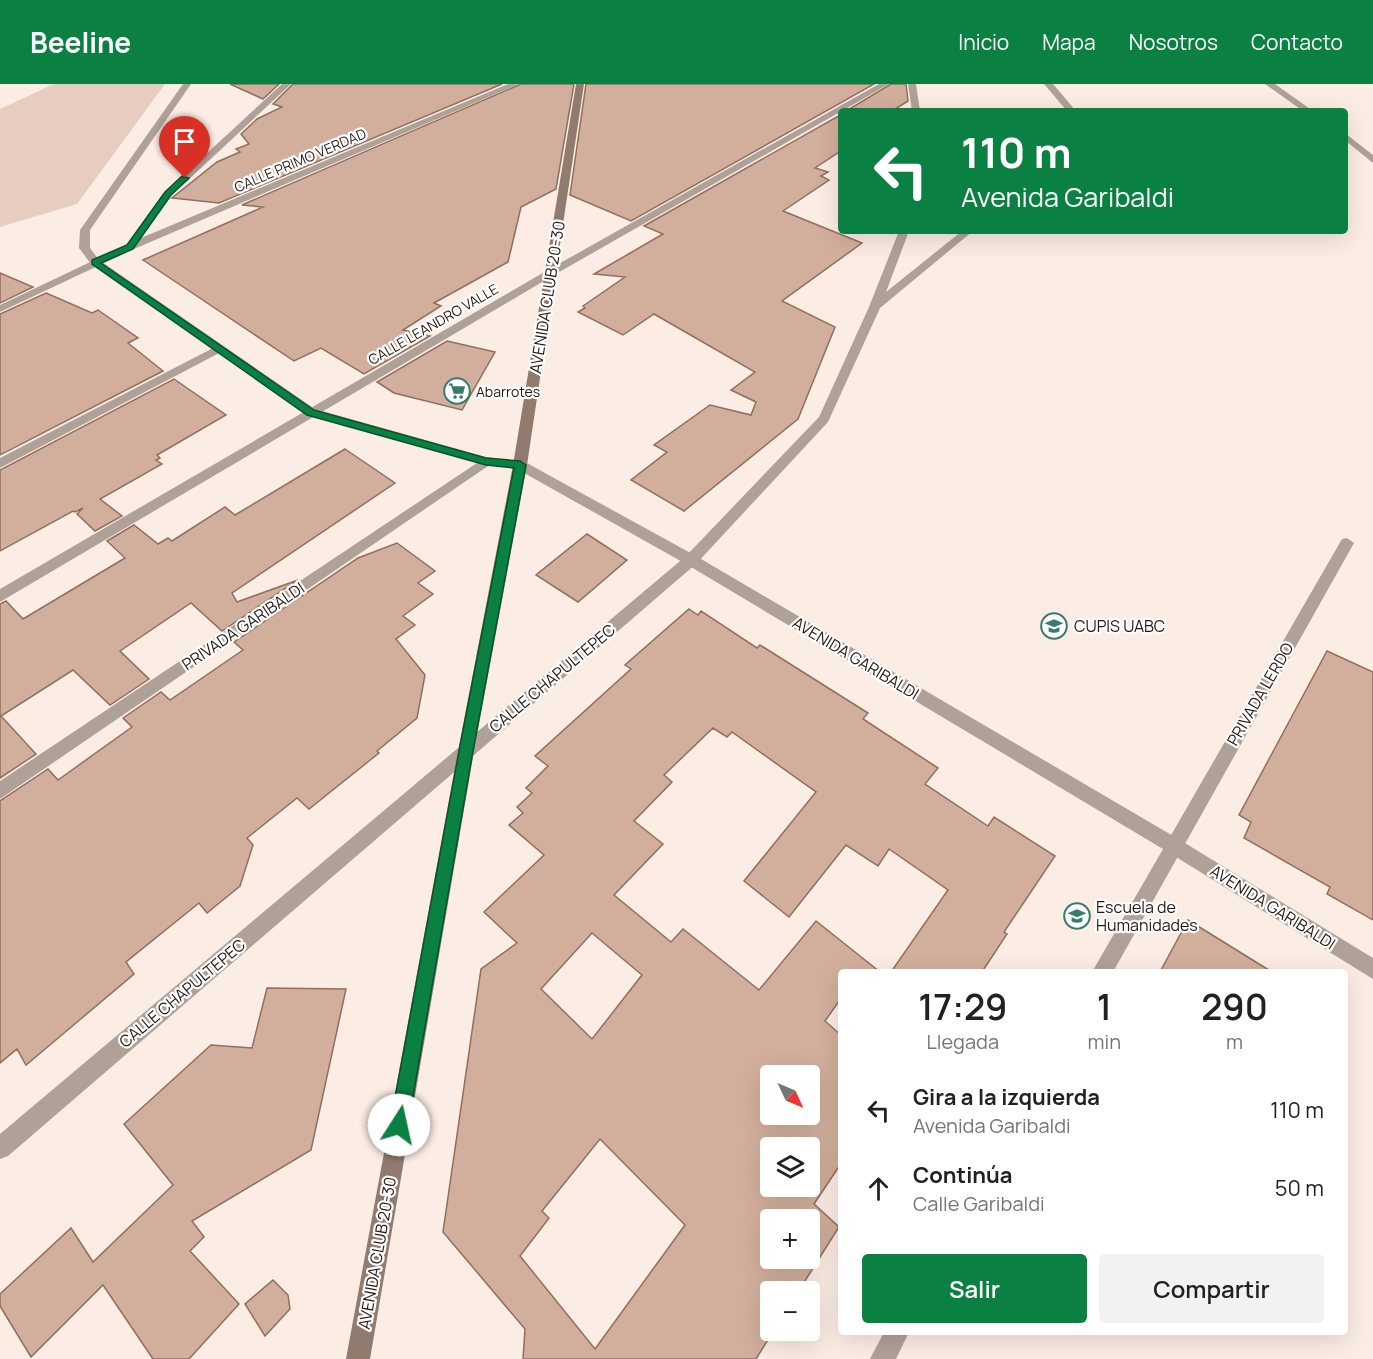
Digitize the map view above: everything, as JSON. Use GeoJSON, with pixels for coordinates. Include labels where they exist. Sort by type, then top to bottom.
{"type":"FeatureCollection","features":[{"type":"Feature","properties":{"kind":"main road","name":"AVENIDA CLUB 20-30"},"geometry":{"type":"LineString","coordinates":[[358,1359],[466,751],[520,465],[580,84]]}},
{"type":"Feature","properties":{"kind":"street"},"geometry":{"type":"LineString","coordinates":[[95,262],[87,255],[82,244],[85,230],[187,84]]}},
{"type":"Feature","properties":{"kind":"street"},"geometry":{"type":"LineString","coordinates":[[130,247],[168,194],[287,84]]}},
{"type":"Feature","properties":{"kind":"street","name":"CALLE PRIMO VERDAD"},"geometry":{"type":"LineString","coordinates":[[0,309],[95,262],[515,84]]}},
{"type":"Feature","properties":{"kind":"street","name":"CALLE LEANDRO VALLE"},"geometry":{"type":"LineString","coordinates":[[842,108],[885,84]]}},
{"type":"Feature","properties":{"kind":"street"},"geometry":{"type":"LineString","coordinates":[[912,84],[916,108]]}},
{"type":"Feature","properties":{"kind":"street"},"geometry":{"type":"LineString","coordinates":[[1048,84],[1069,108]]}},
{"type":"Feature","properties":{"kind":"street"},"geometry":{"type":"LineString","coordinates":[[1269,84],[1305,108]]}},
{"type":"Feature","properties":{"kind":"street","name":"CALLE LEANDRO VALLE"},"geometry":{"type":"LineString","coordinates":[[0,596],[550,273],[838,111]]}},
{"type":"Feature","properties":{"kind":"street"},"geometry":{"type":"LineString","coordinates":[[1348,139],[1373,160]]}},
{"type":"Feature","properties":{"kind":"street","name":"CALLE CHAPULTEPEC"},"geometry":{"type":"LineString","coordinates":[[0,1148],[691,560],[824,418],[875,307],[903,234]]}},
{"type":"Feature","properties":{"kind":"street"},"geometry":{"type":"LineString","coordinates":[[875,307],[964,234]]}},
{"type":"Feature","properties":{"kind":"street","name":"AVENIDA GARIBALDI"},"geometry":{"type":"LineString","coordinates":[[95,262],[311,412],[486,461],[520,465],[691,560],[1174,846],[1373,969]]}},
{"type":"Feature","properties":{"kind":"street"},"geometry":{"type":"LineString","coordinates":[[0,464],[219,349]]}},
{"type":"Feature","properties":{"kind":"street","name":"PRIVADA GARIBALDI"},"geometry":{"type":"LineString","coordinates":[[0,791],[486,461]]}},
{"type":"Feature","properties":{"kind":"street","name":"PRIVADA LERDO"},"geometry":{"type":"LineString","coordinates":[[1104,969],[1347,543]]}},
{"type":"Feature","properties":{"kind":"street"},"geometry":{"type":"LineString","coordinates":[[882,1359],[895,1335]]}},
{"type":"Feature","properties":{"kind":"shaded area"},"geometry":{"type":"Polygon","coordinates":[[[54,84],[165,84],[77,204],[0,227],[0,109],[54,84]]]}},
{"type":"Feature","properties":{"kind":"building"},"geometry":{"type":"Polygon","coordinates":[[[230,84],[279,84],[263,99],[230,84]]]}},
{"type":"Feature","properties":{"kind":"building"},"geometry":{"type":"Polygon","coordinates":[[[293,84],[502,84],[219,203],[172,198],[217,162],[240,152],[236,149],[249,144],[241,134],[257,119],[282,107],[273,104],[293,84]]]}},
{"type":"Feature","properties":{"kind":"building"},"geometry":{"type":"Polygon","coordinates":[[[521,84],[574,84],[556,189],[521,207],[508,262],[434,303],[441,306],[403,330],[430,336],[364,374],[321,348],[294,361],[143,260],[263,207],[242,205],[521,84]]]}},
{"type":"Feature","properties":{"kind":"building"},"geometry":{"type":"Polygon","coordinates":[[[586,84],[874,84],[631,221],[570,195],[586,84]]]}},
{"type":"Feature","properties":{"kind":"building"},"geometry":{"type":"Polygon","coordinates":[[[891,84],[906,84],[908,101],[897,108],[851,108],[891,84]]]}},
{"type":"Feature","properties":{"kind":"building"},"geometry":{"type":"Polygon","coordinates":[[[838,116],[838,153],[815,168],[828,172],[821,176],[829,180],[783,211],[862,243],[782,301],[835,327],[798,419],[684,511],[631,480],[667,452],[654,445],[710,405],[751,415],[756,402],[731,390],[755,372],[654,314],[623,335],[578,312],[585,308],[583,306],[625,277],[594,274],[663,234],[644,226],[838,116]]]}},
{"type":"Feature","properties":{"kind":"building"},"geometry":{"type":"Polygon","coordinates":[[[0,273],[33,287],[0,303],[0,273]]]}},
{"type":"Feature","properties":{"kind":"building"},"geometry":{"type":"Polygon","coordinates":[[[46,293],[92,313],[98,310],[138,338],[128,343],[163,371],[0,455],[0,314],[46,293]]]}},
{"type":"Feature","properties":{"kind":"building"},"geometry":{"type":"Polygon","coordinates":[[[447,341],[495,352],[462,410],[394,393],[377,382],[447,341]]]}},
{"type":"Feature","properties":{"kind":"building"},"geometry":{"type":"Polygon","coordinates":[[[174,379],[226,415],[157,455],[160,458],[156,460],[162,464],[100,499],[122,516],[95,531],[77,514],[83,508],[73,511],[0,551],[0,470],[174,379]]]}},
{"type":"Feature","properties":{"kind":"building"},"geometry":{"type":"Polygon","coordinates":[[[345,449],[395,483],[232,593],[237,602],[298,580],[222,631],[191,603],[120,651],[149,679],[110,705],[73,670],[1,716],[36,754],[0,778],[0,604],[6,601],[23,619],[125,558],[107,541],[134,525],[158,544],[168,538],[172,541],[225,507],[235,515],[345,449]]]}},
{"type":"Feature","properties":{"kind":"building"},"geometry":{"type":"Polygon","coordinates":[[[587,534],[627,560],[578,602],[536,575],[587,534]]]}},
{"type":"Feature","properties":{"kind":"building"},"geometry":{"type":"Polygon","coordinates":[[[397,543],[435,571],[418,583],[433,594],[403,616],[415,625],[396,639],[425,675],[417,718],[377,751],[379,753],[309,809],[297,798],[247,838],[253,845],[240,886],[207,913],[199,903],[126,962],[134,974],[26,1065],[17,1049],[0,1063],[0,801],[48,769],[58,780],[132,727],[123,718],[161,692],[170,700],[243,650],[234,642],[358,558],[397,543]]]}},
{"type":"Feature","properties":{"kind":"building"},"geometry":{"type":"Polygon","coordinates":[[[689,609],[698,615],[701,611],[757,648],[760,645],[868,713],[863,719],[938,768],[925,784],[988,826],[994,817],[1055,856],[1004,932],[1007,934],[984,969],[893,969],[948,890],[889,849],[878,866],[846,845],[789,917],[744,881],[816,792],[732,732],[727,737],[713,728],[664,775],[672,782],[634,821],[663,844],[614,895],[671,942],[683,929],[759,990],[816,921],[876,969],[838,969],[838,1003],[825,1021],[838,1032],[838,1168],[820,1195],[820,1137],[760,1137],[760,1197],[819,1197],[814,1204],[819,1209],[760,1209],[760,1269],[813,1269],[805,1281],[760,1281],[760,1341],[767,1341],[756,1359],[523,1359],[525,1329],[443,1232],[481,969],[517,943],[484,912],[544,855],[509,825],[523,813],[517,807],[532,793],[526,788],[548,766],[535,756],[631,669],[625,665],[689,609]],[[592,933],[541,989],[592,1039],[642,975],[592,933]],[[600,1139],[542,1211],[549,1218],[520,1256],[595,1349],[685,1225],[600,1139]]]}},
{"type":"Feature","properties":{"kind":"building"},"geometry":{"type":"Polygon","coordinates":[[[1327,651],[1373,672],[1373,920],[1327,894],[1330,887],[1244,838],[1251,822],[1239,815],[1327,651]]]}},
{"type":"Feature","properties":{"kind":"building"},"geometry":{"type":"Polygon","coordinates":[[[1188,920],[1267,969],[1162,969],[1188,920]]]}},
{"type":"Feature","properties":{"kind":"building"},"geometry":{"type":"Polygon","coordinates":[[[267,988],[346,989],[311,1150],[192,1221],[204,1237],[190,1251],[239,1304],[189,1359],[153,1359],[103,1285],[31,1357],[0,1306],[0,1294],[71,1228],[93,1262],[173,1185],[124,1124],[211,1045],[252,1048],[267,988]]]}},
{"type":"Feature","properties":{"kind":"building"},"geometry":{"type":"Polygon","coordinates":[[[820,1210],[838,1229],[820,1257],[820,1210]]]}},
{"type":"Feature","properties":{"kind":"building"},"geometry":{"type":"Polygon","coordinates":[[[273,1280],[288,1295],[290,1309],[265,1336],[245,1304],[273,1280]]]}},
{"type":"Feature","properties":{"kind":"place","name":"Abarrotes"},"geometry":{"type":"Point","coordinates":[457,391]}},
{"type":"Feature","properties":{"kind":"place","name":"CUPIS UABC"},"geometry":{"type":"Point","coordinates":[1054,626]}},
{"type":"Feature","properties":{"kind":"place","name":"Escuela de Humanidades"},"geometry":{"type":"Point","coordinates":[1077,916]}},
{"type":"Feature","properties":{"kind":"route"},"geometry":{"type":"LineString","coordinates":[[185,178],[168,194],[130,247],[95,262],[311,412],[486,461],[520,465],[399,1125]]}}]}
